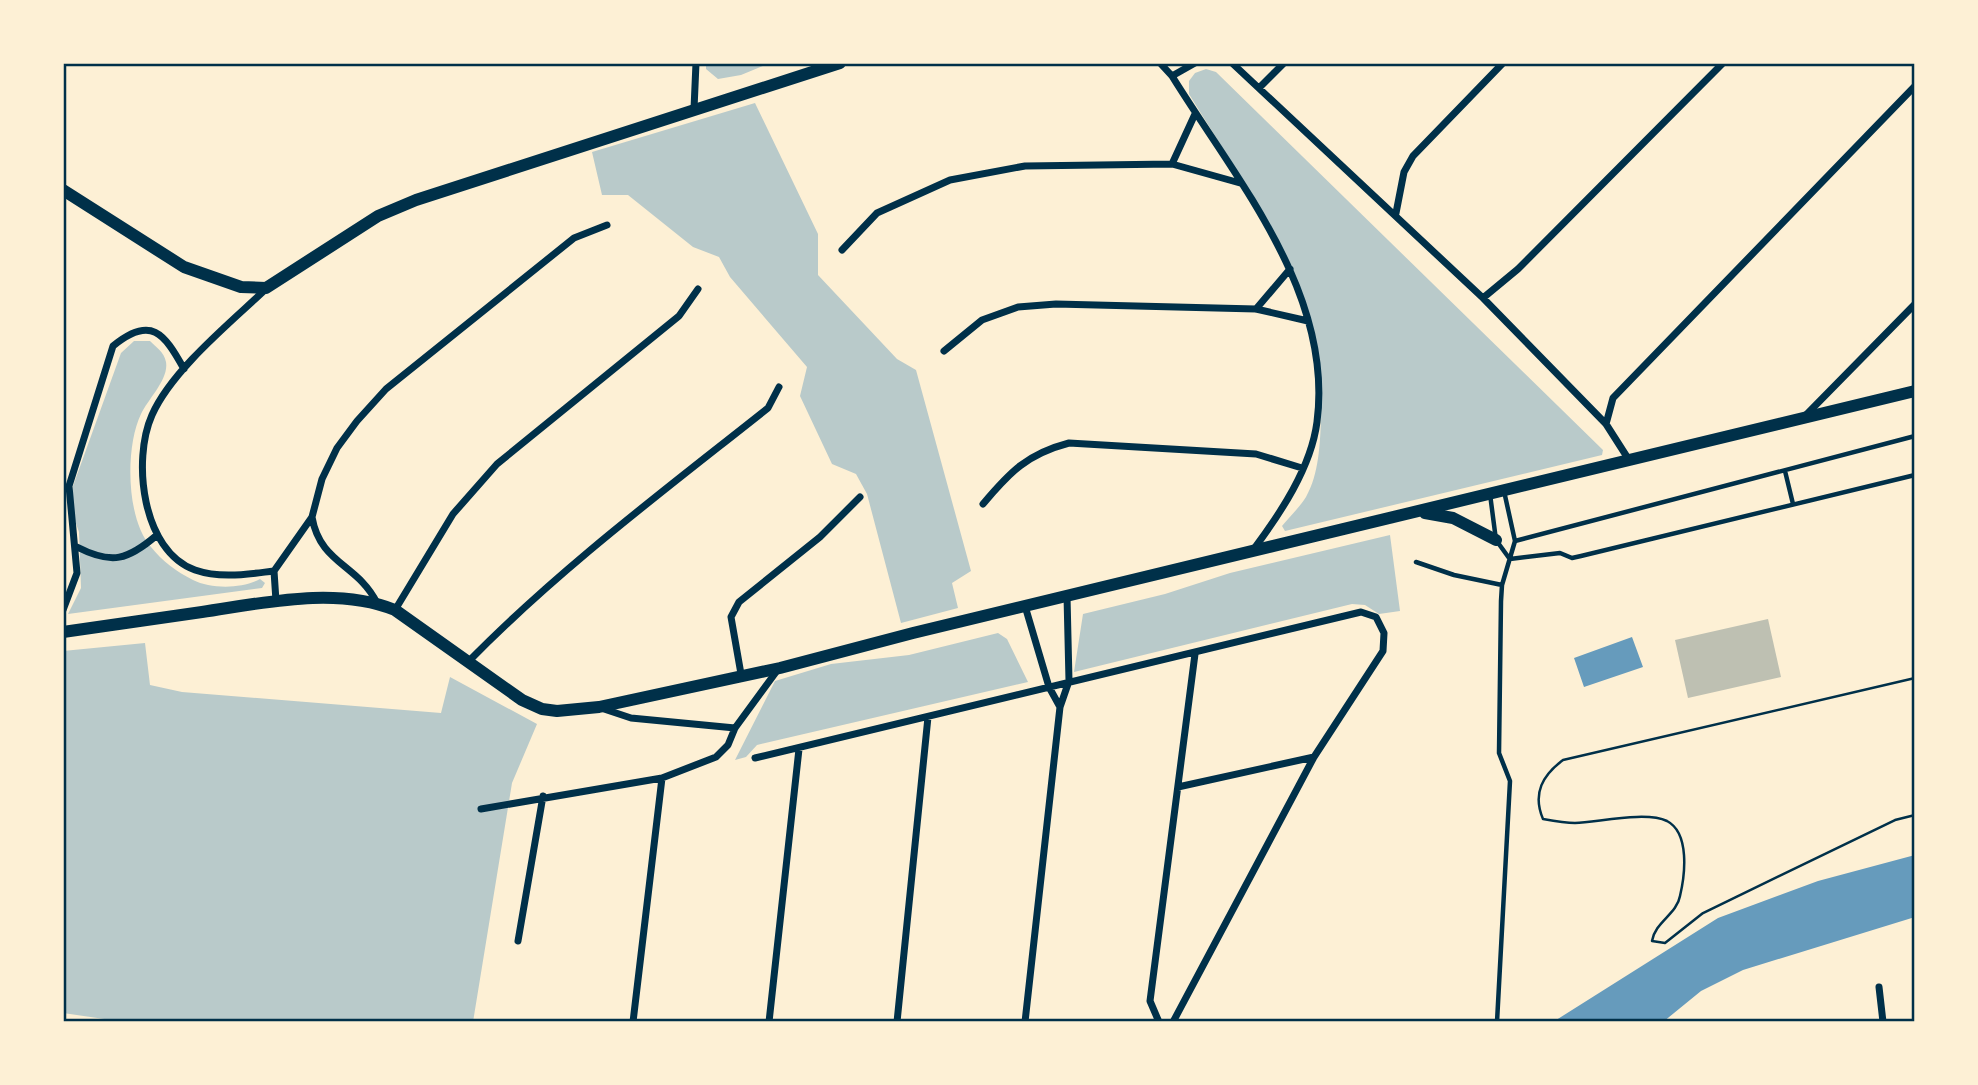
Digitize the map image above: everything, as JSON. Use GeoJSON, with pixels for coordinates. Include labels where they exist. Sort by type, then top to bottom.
{"type":"FeatureCollection","features":[{"type":"Feature","properties":{"kind":"street"},"geometry":{"type":"LineString","coordinates":[[694,109],[696,63]]}},
{"type":"Feature","properties":{"kind":"street"},"geometry":{"type":"LineString","coordinates":[[274,571],[224,576],[193,570],[166,549],[157,535],[144,496],[143,454],[152,415],[184,369],[266,288],[378,216],[416,200],[694,109],[810,67],[840,63]]}},
{"type":"Feature","properties":{"kind":"street"},"geometry":{"type":"LineString","coordinates":[[1160,63],[1172,76],[1241,183],[1290,269],[1308,321],[1318,367],[1317,423],[1302,468],[1277,518],[1252,550]]}},
{"type":"Feature","properties":{"kind":"street"},"geometry":{"type":"LineString","coordinates":[[1172,76],[1195,63]]}},
{"type":"Feature","properties":{"kind":"street"},"geometry":{"type":"LineString","coordinates":[[1232,63],[1396,213],[1483,298],[1606,424],[1629,460]]}},
{"type":"Feature","properties":{"kind":"street"},"geometry":{"type":"LineString","coordinates":[[1259,88],[1284,63]]}},
{"type":"Feature","properties":{"kind":"street"},"geometry":{"type":"LineString","coordinates":[[1396,213],[1404,172],[1413,156],[1503,63]]}},
{"type":"Feature","properties":{"kind":"street"},"geometry":{"type":"LineString","coordinates":[[1483,298],[1518,269],[1723,63]]}},
{"type":"Feature","properties":{"kind":"street"},"geometry":{"type":"LineString","coordinates":[[1606,424],[1613,398],[1915,86]]}},
{"type":"Feature","properties":{"kind":"street"},"geometry":{"type":"LineString","coordinates":[[1172,164],[1195,114]]}},
{"type":"Feature","properties":{"kind":"street"},"geometry":{"type":"LineString","coordinates":[[842,250],[877,213],[950,180],[1025,166],[1172,164],[1241,183]]}},
{"type":"Feature","properties":{"kind":"street"},"geometry":{"type":"LineString","coordinates":[[63,190],[184,267],[241,287],[266,288]]}},
{"type":"Feature","properties":{"kind":"street"},"geometry":{"type":"LineString","coordinates":[[276,601],[274,571],[312,517],[322,479],[337,449],[386,389],[574,238],[607,225]]}},
{"type":"Feature","properties":{"kind":"street"},"geometry":{"type":"LineString","coordinates":[[1256,309],[1290,269]]}},
{"type":"Feature","properties":{"kind":"street"},"geometry":{"type":"LineString","coordinates":[[395,610],[453,514],[498,464],[679,316],[698,289]]}},
{"type":"Feature","properties":{"kind":"street"},"geometry":{"type":"LineString","coordinates":[[1802,419],[1915,303]]}},
{"type":"Feature","properties":{"kind":"street"},"geometry":{"type":"LineString","coordinates":[[944,351],[982,320],[1018,307],[1056,304],[1256,309],[1308,321]]}},
{"type":"Feature","properties":{"kind":"street"},"geometry":{"type":"LineString","coordinates":[[63,610],[77,573],[77,547],[69,486],[113,346],[131,331],[150,331],[168,339],[184,369]]}},
{"type":"Feature","properties":{"kind":"street"},"geometry":{"type":"LineString","coordinates":[[468,662],[496,634],[654,499],[768,408],[779,387]]}},
{"type":"Feature","properties":{"kind":"street"},"geometry":{"type":"LineString","coordinates":[[63,632],[276,601],[322,598],[377,603],[395,610],[522,700],[541,709],[599,707],[741,674],[780,668],[1252,550],[1915,391]]}},
{"type":"Feature","properties":{"kind":"street"},"geometry":{"type":"LineString","coordinates":[[983,504],[1003,481],[1040,451],[1069,443],[1256,454],[1302,468]]}},
{"type":"Feature","properties":{"kind":"street"},"geometry":{"type":"LineString","coordinates":[[741,674],[732,617],[740,602],[820,537],[860,498]]}},
{"type":"Feature","properties":{"kind":"street"},"geometry":{"type":"LineString","coordinates":[[1417,512],[1453,518],[1496,540]]}},
{"type":"Feature","properties":{"kind":"street"},"geometry":{"type":"LineString","coordinates":[[312,517],[315,535],[324,550],[363,582],[377,603]]}},
{"type":"Feature","properties":{"kind":"street"},"geometry":{"type":"LineString","coordinates":[[77,547],[107,560],[125,557],[157,535]]}},
{"type":"Feature","properties":{"kind":"street"},"geometry":{"type":"LineString","coordinates":[[1025,1022],[1059,707],[1069,681],[1067,596]]}},
{"type":"Feature","properties":{"kind":"street"},"geometry":{"type":"LineString","coordinates":[[1025,606],[1049,687],[1059,707]]}},
{"type":"Feature","properties":{"kind":"street"},"geometry":{"type":"LineString","coordinates":[[755,758],[1361,612],[1376,617],[1384,633],[1383,651],[1314,757],[1173,1022]]}},
{"type":"Feature","properties":{"kind":"street"},"geometry":{"type":"LineString","coordinates":[[1159,1022],[1150,1001],[1195,654]]}},
{"type":"Feature","properties":{"kind":"street"},"geometry":{"type":"LineString","coordinates":[[481,809],[543,796],[662,778],[722,753],[735,727],[780,668]]}},
{"type":"Feature","properties":{"kind":"street"},"geometry":{"type":"LineString","coordinates":[[599,707],[631,718],[735,727]]}},
{"type":"Feature","properties":{"kind":"street"},"geometry":{"type":"LineString","coordinates":[[897,1022],[928,717]]}},
{"type":"Feature","properties":{"kind":"street"},"geometry":{"type":"LineString","coordinates":[[769,1022],[799,749]]}},
{"type":"Feature","properties":{"kind":"street"},"geometry":{"type":"LineString","coordinates":[[1178,787],[1314,757]]}},
{"type":"Feature","properties":{"kind":"street"},"geometry":{"type":"LineString","coordinates":[[632,1022],[662,778]]}},
{"type":"Feature","properties":{"kind":"street"},"geometry":{"type":"LineString","coordinates":[[518,941],[543,796]]}},
{"type":"Feature","properties":{"kind":"street"},"geometry":{"type":"LineString","coordinates":[[1879,987],[1883,1022]]}},
{"type":"Feature","properties":{"kind":"lane"},"geometry":{"type":"LineString","coordinates":[[1515,541],[1915,436]]}},
{"type":"Feature","properties":{"kind":"lane"},"geometry":{"type":"LineString","coordinates":[[1785,471],[1793,504]]}},
{"type":"Feature","properties":{"kind":"lane"},"geometry":{"type":"LineString","coordinates":[[1509,559],[1560,552],[1572,558],[1915,475]]}},
{"type":"Feature","properties":{"kind":"lane"},"geometry":{"type":"LineString","coordinates":[[1497,1022],[1510,781],[1499,754],[1502,585],[1515,541],[1504,490]]}},
{"type":"Feature","properties":{"kind":"lane"},"geometry":{"type":"LineString","coordinates":[[1489,494],[1496,540],[1509,559]]}},
{"type":"Feature","properties":{"kind":"lane"},"geometry":{"type":"LineString","coordinates":[[1416,562],[1454,575],[1502,585]]}},
{"type":"Feature","properties":{"kind":"path"},"geometry":{"type":"LineString","coordinates":[[1915,678],[1563,760],[1544,775],[1539,792],[1543,819],[1572,823],[1651,818],[1667,822],[1680,834],[1683,854],[1680,900],[1653,933],[1652,941],[1657,944],[1665,943],[1715,907],[1895,820],[1915,815]]}},
{"type":"Feature","properties":{"kind":"shaded area"},"geometry":{"type":"Polygon","coordinates":[[[706,63],[770,63],[741,75],[718,79],[706,69],[706,63]]]}},
{"type":"Feature","properties":{"kind":"shaded area"},"geometry":{"type":"Polygon","coordinates":[[[1206,69],[1216,72],[1603,450],[1602,455],[1285,531],[1282,526],[1306,497],[1316,469],[1321,419],[1319,372],[1311,329],[1280,248],[1260,209],[1189,94],[1189,81],[1195,73],[1206,69]]]}},
{"type":"Feature","properties":{"kind":"shaded area"},"geometry":{"type":"Polygon","coordinates":[[[755,103],[818,234],[818,275],[897,359],[916,370],[971,571],[952,583],[958,608],[901,623],[867,494],[856,474],[832,464],[800,396],[807,367],[730,277],[719,257],[693,247],[628,195],[602,195],[592,152],[755,103]]]}},
{"type":"Feature","properties":{"kind":"shaded area"},"geometry":{"type":"Polygon","coordinates":[[[134,341],[150,341],[162,353],[166,362],[161,382],[141,414],[132,445],[133,501],[143,535],[165,561],[200,583],[236,586],[260,579],[265,583],[262,588],[68,614],[81,588],[79,532],[72,512],[73,486],[121,353],[134,341]]]}},
{"type":"Feature","properties":{"kind":"shaded area"},"geometry":{"type":"Polygon","coordinates":[[[1390,535],[1400,611],[1379,614],[1365,605],[1352,604],[1074,672],[1083,614],[1165,594],[1230,573],[1390,535]]]}},
{"type":"Feature","properties":{"kind":"shaded area"},"geometry":{"type":"Polygon","coordinates":[[[998,633],[1007,639],[1028,682],[757,745],[746,757],[735,760],[775,681],[831,664],[909,655],[998,633]]]}},
{"type":"Feature","properties":{"kind":"shaded area"},"geometry":{"type":"Polygon","coordinates":[[[145,643],[150,685],[182,692],[441,713],[450,677],[537,724],[512,783],[473,1022],[125,1022],[63,1013],[63,651],[145,643]]]}},
{"type":"Feature","properties":{"kind":"water"},"geometry":{"type":"Polygon","coordinates":[[[1632,637],[1643,667],[1584,687],[1574,658],[1632,637]]]}},
{"type":"Feature","properties":{"kind":"water"},"geometry":{"type":"Polygon","coordinates":[[[1915,855],[1915,917],[1743,970],[1701,991],[1663,1022],[1553,1022],[1718,918],[1818,881],[1915,855]]]}},
{"type":"Feature","properties":{"kind":"building"},"geometry":{"type":"Polygon","coordinates":[[[1768,619],[1781,677],[1688,698],[1675,640],[1768,619]]]}}]}
